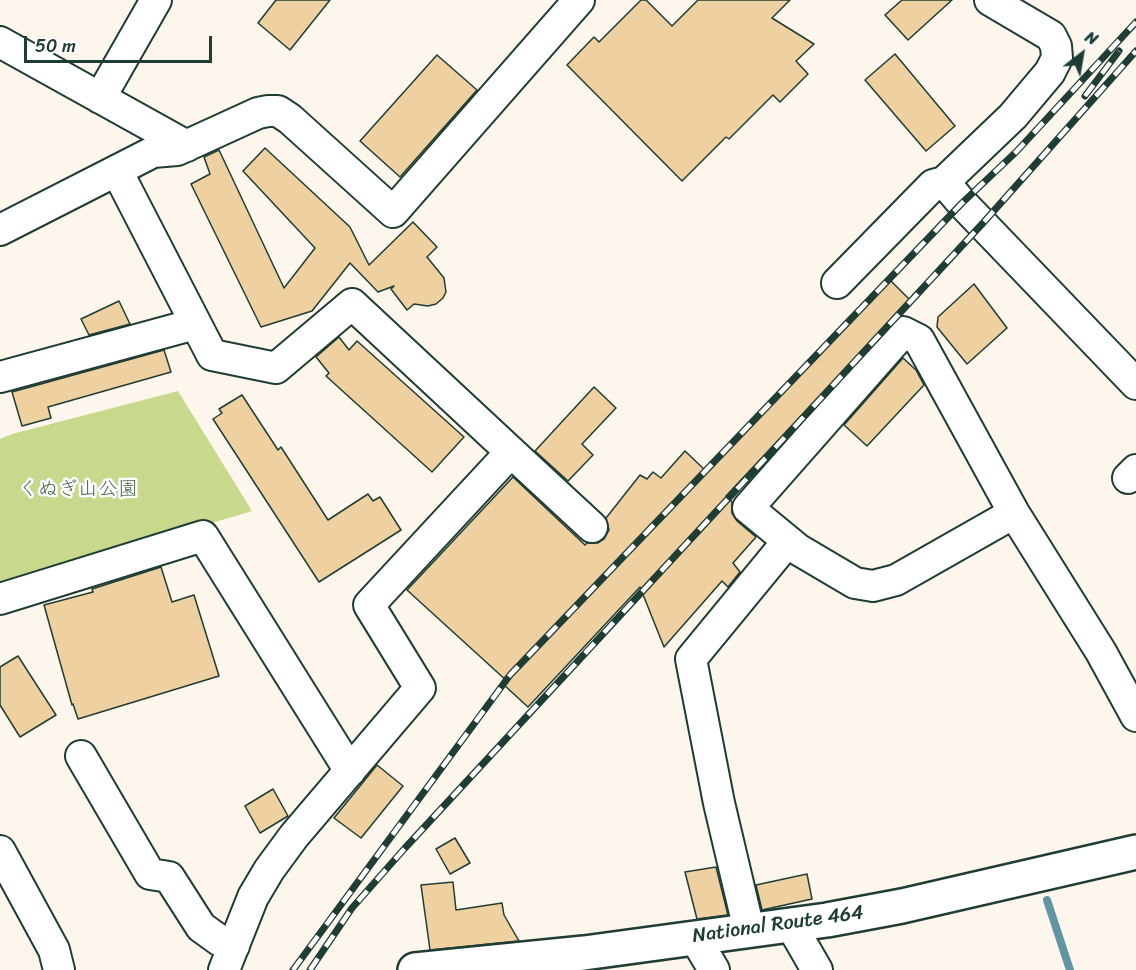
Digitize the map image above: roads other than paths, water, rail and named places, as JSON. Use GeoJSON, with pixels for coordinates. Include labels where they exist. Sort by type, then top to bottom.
{"type":"FeatureCollection","features":[{"type":"Feature","properties":{"kind":"highway","name":"National Route 464"},"geometry":{"type":"LineString","coordinates":[[415,970],[584,953],[791,925],[902,906],[1136,852]]}},
{"type":"Feature","properties":{"kind":"street"},"geometry":{"type":"LineString","coordinates":[[100,98],[156,0]]}},
{"type":"Feature","properties":{"kind":"street"},"geometry":{"type":"LineString","coordinates":[[0,230],[153,152],[177,150],[258,112],[279,111],[393,212],[579,0]]}},
{"type":"Feature","properties":{"kind":"street"},"geometry":{"type":"LineString","coordinates":[[837,283],[933,185],[944,182],[1013,116],[1050,72],[1057,58],[1056,46],[1051,36],[990,0]]}},
{"type":"Feature","properties":{"kind":"street"},"geometry":{"type":"LineString","coordinates":[[0,42],[187,146]]}},
{"type":"Feature","properties":{"kind":"street"},"geometry":{"type":"LineString","coordinates":[[117,171],[212,355],[276,368],[352,304],[592,527]]}},
{"type":"Feature","properties":{"kind":"street"},"geometry":{"type":"LineString","coordinates":[[944,182],[1136,384]]}},
{"type":"Feature","properties":{"kind":"street"},"geometry":{"type":"LineString","coordinates":[[0,377],[195,324]]}},
{"type":"Feature","properties":{"kind":"street"},"geometry":{"type":"LineString","coordinates":[[1014,513],[896,580],[873,586],[855,583],[788,542],[747,508],[908,326],[919,340],[1014,513],[1101,652],[1136,716]]}},
{"type":"Feature","properties":{"kind":"street"},"geometry":{"type":"LineString","coordinates":[[229,958],[253,897],[269,870],[294,836],[420,688],[369,605],[511,452]]}},
{"type":"Feature","properties":{"kind":"street"},"geometry":{"type":"LineString","coordinates":[[0,598],[203,536],[350,771]]}},
{"type":"Feature","properties":{"kind":"street"},"geometry":{"type":"LineString","coordinates":[[749,930],[719,803],[691,659],[788,542]]}},
{"type":"Feature","properties":{"kind":"street"},"geometry":{"type":"LineString","coordinates":[[81,756],[150,874],[169,877],[201,927],[219,940],[229,958]]}},
{"type":"Feature","properties":{"kind":"street"},"geometry":{"type":"LineString","coordinates":[[0,851],[54,950],[59,970]]}},
{"type":"Feature","properties":{"kind":"street"},"geometry":{"type":"LineString","coordinates":[[791,925],[818,970]]}},
{"type":"Feature","properties":{"kind":"street"},"geometry":{"type":"LineString","coordinates":[[694,938],[714,970]]}},
{"type":"Feature","properties":{"kind":"waterway"},"geometry":{"type":"LineString","coordinates":[[1047,900],[1070,970]]}},
{"type":"Feature","properties":{"kind":"railway"},"geometry":{"type":"LineString","coordinates":[[293,970],[510,675],[962,203],[1016,152],[1136,22]]}},
{"type":"Feature","properties":{"kind":"railway"},"geometry":{"type":"LineString","coordinates":[[1085,96],[1119,51]]}},
{"type":"Feature","properties":{"kind":"railway"},"geometry":{"type":"LineString","coordinates":[[310,970],[352,908],[405,848],[983,223],[1136,51]]}},
{"type":"Feature","properties":{"kind":"park label","name":"くぬぎ山公園"},"geometry":{"type":"Point","coordinates":[78,490]}}]}
